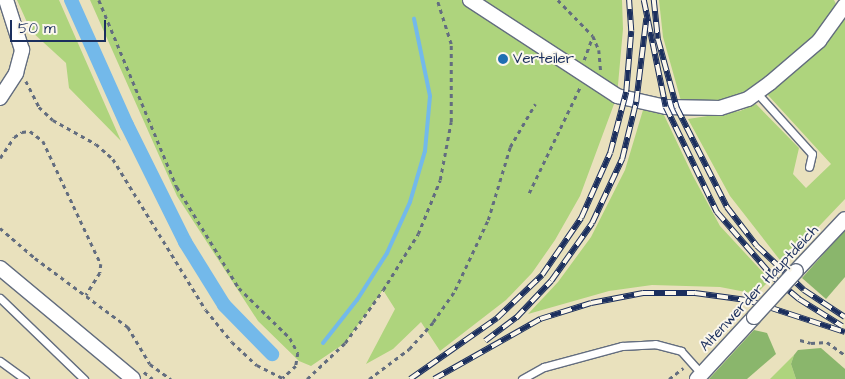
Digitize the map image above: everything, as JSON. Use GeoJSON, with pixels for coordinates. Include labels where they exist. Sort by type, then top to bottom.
{"type":"FeatureCollection","features":[{"type":"Feature","properties":{"kind":"street"},"geometry":{"type":"LineString","coordinates":[[0,98],[16,72],[21,58],[21,42],[6,0]]}},
{"type":"Feature","properties":{"kind":"street"},"geometry":{"type":"LineString","coordinates":[[470,0],[586,77],[636,102],[677,108],[732,107],[757,93],[819,41],[845,5]]}},
{"type":"Feature","properties":{"kind":"street","name":"Altenwerder Hauptdeich"},"geometry":{"type":"LineString","coordinates":[[700,376],[845,219]]}},
{"type":"Feature","properties":{"kind":"street"},"geometry":{"type":"LineString","coordinates":[[0,268],[133,379]]}},
{"type":"Feature","properties":{"kind":"lane"},"geometry":{"type":"LineString","coordinates":[[757,93],[812,154],[809,167]]}},
{"type":"Feature","properties":{"kind":"lane"},"geometry":{"type":"LineString","coordinates":[[0,298],[84,379]]}},
{"type":"Feature","properties":{"kind":"lane"},"geometry":{"type":"LineString","coordinates":[[522,379],[544,367],[622,346],[655,344],[681,351],[700,376]]}},
{"type":"Feature","properties":{"kind":"lane"},"geometry":{"type":"LineString","coordinates":[[0,362],[25,379]]}},
{"type":"Feature","properties":{"kind":"path"},"geometry":{"type":"LineString","coordinates":[[16,72],[26,81],[39,106],[53,120],[96,144],[113,159],[206,310],[232,342],[257,364],[283,379],[296,366],[298,353],[290,338],[239,288],[177,187],[100,0]]}},
{"type":"Feature","properties":{"kind":"path"},"geometry":{"type":"LineString","coordinates":[[307,379],[345,343],[383,290],[418,234],[440,180],[451,122],[451,44],[437,0]]}},
{"type":"Feature","properties":{"kind":"path"},"geometry":{"type":"LineString","coordinates":[[558,0],[593,36],[602,68],[586,77]]}},
{"type":"Feature","properties":{"kind":"path"},"geometry":{"type":"LineString","coordinates":[[530,193],[586,77],[593,36]]}},
{"type":"Feature","properties":{"kind":"path"},"geometry":{"type":"LineString","coordinates":[[369,379],[409,349],[434,322],[455,290],[488,220],[510,147],[535,104]]}},
{"type":"Feature","properties":{"kind":"path"},"geometry":{"type":"LineString","coordinates":[[0,158],[14,137],[22,132],[30,131],[43,141],[101,264],[100,273],[86,295]]}},
{"type":"Feature","properties":{"kind":"path"},"geometry":{"type":"LineString","coordinates":[[0,228],[19,246],[128,327],[150,364],[171,379]]}},
{"type":"Feature","properties":{"kind":"path"},"geometry":{"type":"LineString","coordinates":[[800,340],[811,344],[827,342],[845,355]]}},
{"type":"Feature","properties":{"kind":"green space"},"geometry":{"type":"Polygon","coordinates":[[[17,0],[59,0],[121,141],[69,88],[66,63],[31,31],[17,0]]]}},
{"type":"Feature","properties":{"kind":"green space"},"geometry":{"type":"Polygon","coordinates":[[[90,0],[622,0],[623,29],[617,96],[580,196],[555,240],[532,273],[506,300],[440,351],[421,322],[393,349],[366,364],[395,309],[383,290],[345,343],[311,366],[299,361],[258,321],[177,196],[90,0]]]}},
{"type":"Feature","properties":{"kind":"green space"},"geometry":{"type":"Polygon","coordinates":[[[659,0],[834,0],[836,4],[826,27],[775,72],[732,103],[681,101],[663,37],[659,0]]]}},
{"type":"Feature","properties":{"kind":"green space"},"geometry":{"type":"Polygon","coordinates":[[[845,19],[845,199],[783,264],[730,196],[688,119],[740,111],[756,104],[799,148],[793,174],[806,188],[831,164],[767,94],[845,19]]]}},
{"type":"Feature","properties":{"kind":"green space"},"geometry":{"type":"Polygon","coordinates":[[[643,110],[664,115],[693,176],[720,226],[770,280],[756,294],[720,287],[652,285],[609,291],[528,314],[558,282],[591,237],[625,170],[643,110]]]}},
{"type":"Feature","properties":{"kind":"green space"},"geometry":{"type":"Polygon","coordinates":[[[845,230],[845,277],[826,299],[802,278],[845,230]]]}},
{"type":"Feature","properties":{"kind":"green space"},"geometry":{"type":"Polygon","coordinates":[[[754,330],[767,333],[776,354],[747,379],[709,379],[754,330]]]}},
{"type":"Feature","properties":{"kind":"green space"},"geometry":{"type":"Polygon","coordinates":[[[821,348],[845,369],[845,379],[796,379],[791,364],[798,350],[821,348]]]}},
{"type":"Feature","properties":{"kind":"green space"},"geometry":{"type":"Polygon","coordinates":[[[794,355],[791,364],[796,379],[770,379],[794,355]]]}},
{"type":"Feature","properties":{"kind":"building","name":"Verteiler"},"geometry":{"type":"Polygon","coordinates":[[[503,53],[509,57],[504,64],[498,60],[503,53]]]}},
{"type":"Feature","properties":{"kind":"waterway"},"geometry":{"type":"LineString","coordinates":[[71,0],[127,125],[185,242],[224,305],[272,354]]}},
{"type":"Feature","properties":{"kind":"waterway"},"geometry":{"type":"LineString","coordinates":[[323,343],[357,300],[387,253],[410,202],[425,151],[430,96],[414,19]]}},
{"type":"Feature","properties":{"kind":"railway"},"geometry":{"type":"LineString","coordinates":[[410,379],[497,318],[542,275],[581,218],[610,153],[626,92],[631,31],[629,0]]}},
{"type":"Feature","properties":{"kind":"railway"},"geometry":{"type":"LineString","coordinates":[[644,0],[666,107],[717,212],[774,278],[799,299],[842,326]]}},
{"type":"Feature","properties":{"kind":"railway"},"geometry":{"type":"LineString","coordinates":[[654,0],[658,39],[677,108],[727,207],[757,246],[804,290],[845,317]]}},
{"type":"Feature","properties":{"kind":"railway"},"geometry":{"type":"LineString","coordinates":[[485,341],[516,318],[551,281],[592,223],[622,159],[636,102],[646,19]]}},
{"type":"Feature","properties":{"kind":"railway"},"geometry":{"type":"LineString","coordinates":[[434,379],[540,319],[591,303],[643,293],[695,293],[747,300],[845,332]]}},
{"type":"Feature","properties":{"kind":"place","name":"Verteiler"},"geometry":{"type":"Point","coordinates":[503,59]}}]}
